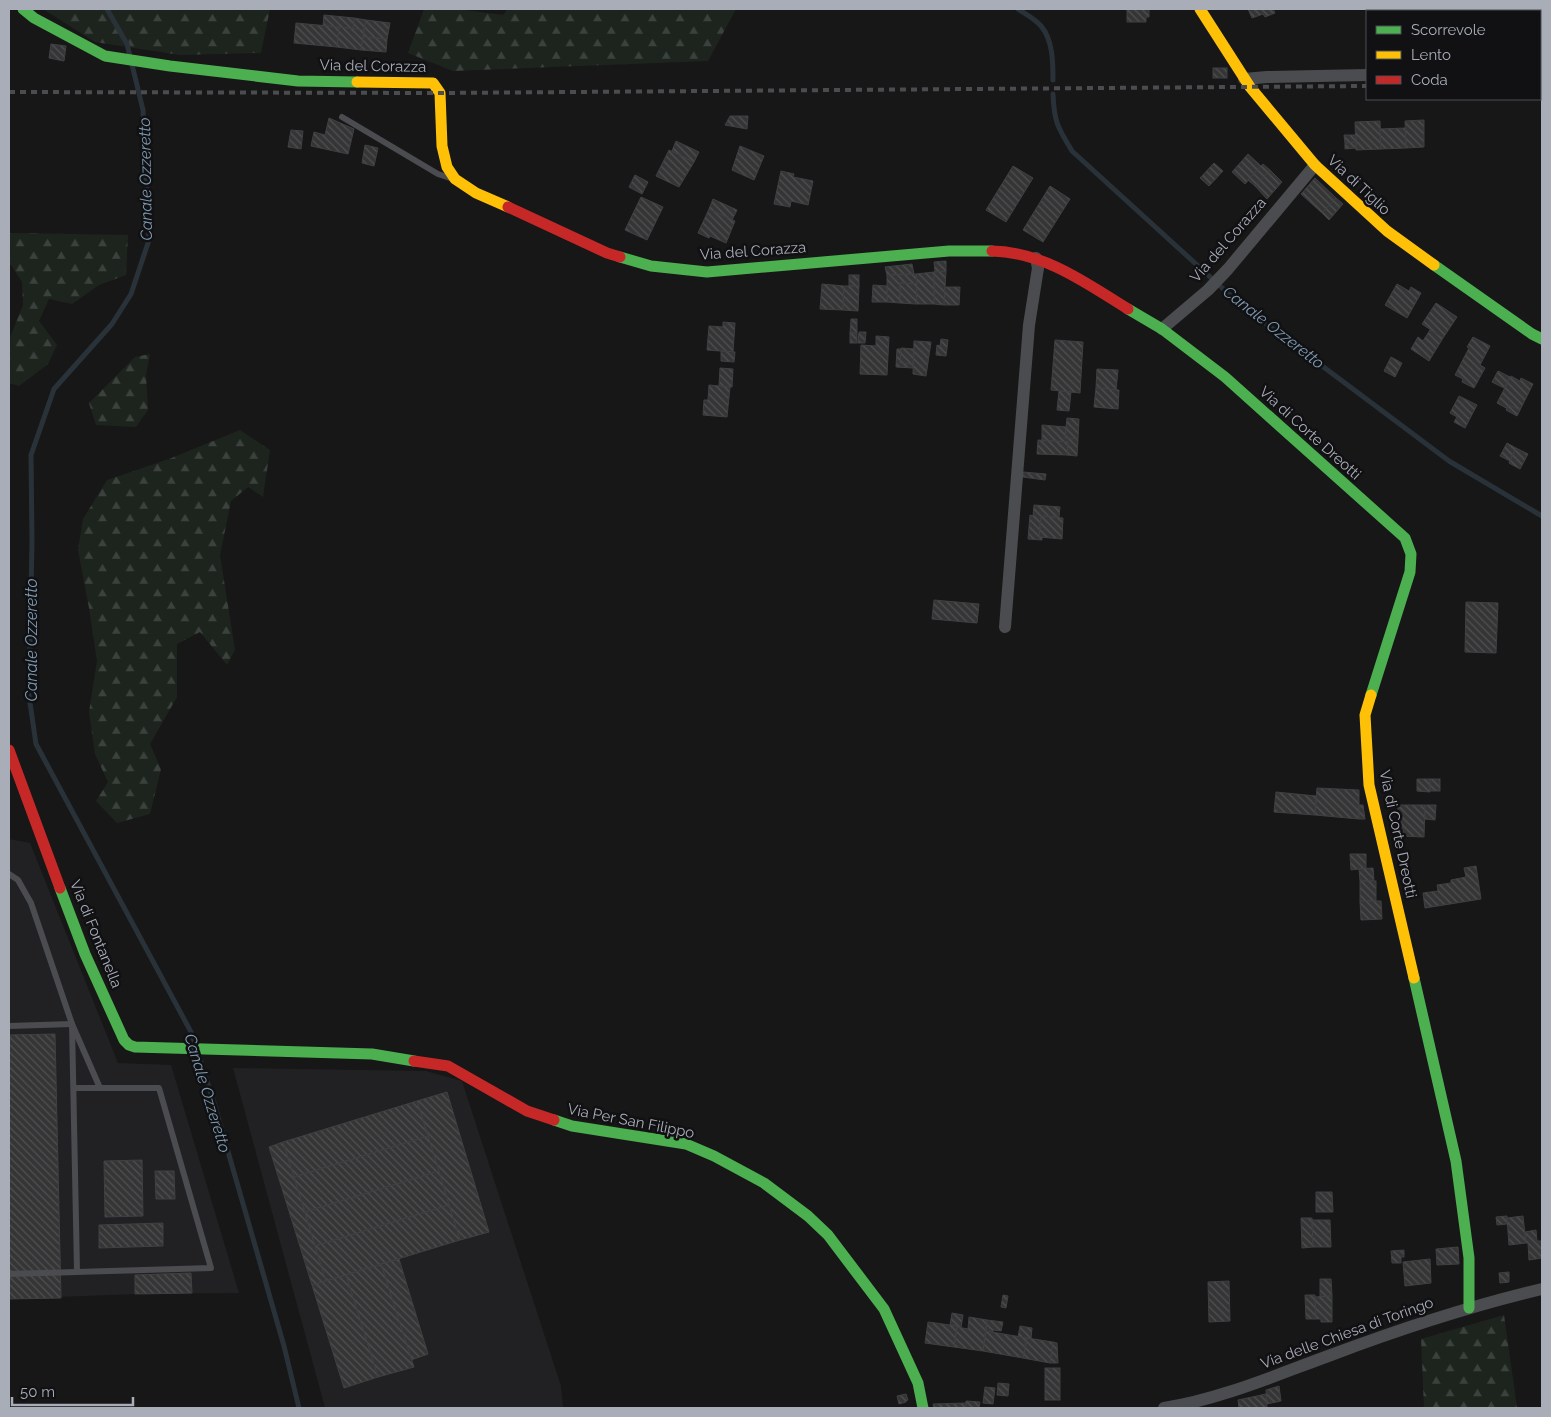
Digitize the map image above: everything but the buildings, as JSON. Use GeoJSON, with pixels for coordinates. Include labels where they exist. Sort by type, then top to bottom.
{"type":"FeatureCollection","features":[{"type":"Feature","properties":{"kind":"street","name":"Via del Corazza"},"geometry":{"type":"LineString","coordinates":[[23,9],[34,18],[105,56],[170,66],[298,81],[433,83],[440,93],[442,146],[447,167],[455,179],[476,193],[607,253],[651,266],[707,272],[956,251],[1002,251],[1036,258],[1058,267],[1162,329],[1208,290],[1228,269],[1315,165]]}},
{"type":"Feature","properties":{"kind":"street","name":"Via di Tiglio"},"geometry":{"type":"LineString","coordinates":[[1200,9],[1244,79],[1315,165],[1387,231],[1526,330],[1542,338]]}},
{"type":"Feature","properties":{"kind":"street"},"geometry":{"type":"LineString","coordinates":[[1244,79],[1267,76],[1366,76]]}},
{"type":"Feature","properties":{"kind":"street"},"geometry":{"type":"LineString","coordinates":[[1005,626],[1029,325],[1038,268],[1036,258]]}},
{"type":"Feature","properties":{"kind":"street","name":"Via di Corte Dreotti"},"geometry":{"type":"LineString","coordinates":[[1162,329],[1225,376],[1405,538],[1411,548],[1410,572],[1365,715],[1369,785],[1456,1161],[1469,1258],[1469,1308]]}},
{"type":"Feature","properties":{"kind":"street","name":"Via di Fontanella"},"geometry":{"type":"LineString","coordinates":[[9,750],[85,954],[124,1040],[129,1045],[135,1047],[216,1049]]}},
{"type":"Feature","properties":{"kind":"street","name":"Via Per San Filippo"},"geometry":{"type":"LineString","coordinates":[[216,1049],[372,1054],[448,1066],[527,1111],[572,1126],[686,1144],[714,1156],[764,1183],[808,1216],[828,1235],[884,1309],[918,1383],[923,1408]]}},
{"type":"Feature","properties":{"kind":"street","name":"Via delle Chiesa di Toringo"},"geometry":{"type":"LineString","coordinates":[[1164,1408],[1190,1404],[1246,1386],[1387,1334],[1469,1308],[1542,1290]]}},
{"type":"Feature","properties":{"kind":"lane"},"geometry":{"type":"LineString","coordinates":[[342,117],[438,174],[455,179]]}},
{"type":"Feature","properties":{"kind":"lane"},"geometry":{"type":"LineString","coordinates":[[9,874],[18,880],[31,903],[72,1024],[100,1088]]}},
{"type":"Feature","properties":{"kind":"lane"},"geometry":{"type":"LineString","coordinates":[[9,1026],[72,1024]]}},
{"type":"Feature","properties":{"kind":"lane"},"geometry":{"type":"LineString","coordinates":[[72,1024],[77,1271]]}},
{"type":"Feature","properties":{"kind":"lane"},"geometry":{"type":"LineString","coordinates":[[9,1274],[211,1268],[159,1088],[74,1088]]}},
{"type":"Feature","properties":{"kind":"shaded area"},"geometry":{"type":"Polygon","coordinates":[[[9,839],[30,843],[118,1063],[171,1065],[239,1293],[135,1294],[9,1299],[9,839]]]}},
{"type":"Feature","properties":{"kind":"shaded area"},"geometry":{"type":"Polygon","coordinates":[[[233,1068],[426,1071],[462,1081],[561,1386],[563,1408],[325,1408],[233,1068]]]}},
{"type":"Feature","properties":{"kind":"green space"},"geometry":{"type":"Polygon","coordinates":[[[43,9],[270,9],[261,53],[180,55],[95,42],[43,9]]]}},
{"type":"Feature","properties":{"kind":"green space"},"geometry":{"type":"Polygon","coordinates":[[[424,9],[457,9],[503,15],[508,9],[736,9],[708,61],[453,71],[408,53],[424,9]]]}},
{"type":"Feature","properties":{"kind":"green space"},"geometry":{"type":"Polygon","coordinates":[[[9,233],[128,235],[126,275],[99,285],[72,304],[49,299],[39,321],[57,345],[48,364],[19,386],[9,383],[9,340],[23,305],[22,282],[11,265],[9,265],[9,233]]]}},
{"type":"Feature","properties":{"kind":"green space"},"geometry":{"type":"Polygon","coordinates":[[[150,354],[146,375],[148,410],[136,427],[96,425],[89,403],[135,357],[150,354]]]}},
{"type":"Feature","properties":{"kind":"green space"},"geometry":{"type":"Polygon","coordinates":[[[240,430],[270,450],[263,497],[248,487],[231,501],[220,555],[235,650],[227,665],[200,632],[177,644],[177,697],[150,744],[161,769],[150,814],[117,823],[96,801],[108,782],[95,754],[89,712],[97,661],[78,550],[83,519],[107,480],[169,459],[240,430]]]}},
{"type":"Feature","properties":{"kind":"green space"},"geometry":{"type":"Polygon","coordinates":[[[1504,1315],[1517,1408],[1424,1408],[1421,1339],[1504,1315]]]}},
{"type":"Feature","properties":{"kind":"waterway","name":"Canale Ozzeretto"},"geometry":{"type":"LineString","coordinates":[[107,9],[127,44],[143,110],[149,240],[131,294],[112,324],[54,389],[31,455],[32,541],[29,696],[36,744],[191,1032],[214,1103],[284,1346],[299,1408]]}},
{"type":"Feature","properties":{"kind":"waterway","name":"Canale Ozzeretto"},"geometry":{"type":"LineString","coordinates":[[1018,9],[1036,21],[1048,38],[1052,52],[1053,80]]}},
{"type":"Feature","properties":{"kind":"waterway","name":"Canale Ozzeretto"},"geometry":{"type":"LineString","coordinates":[[1053,94],[1054,111],[1058,124],[1072,151],[1242,306],[1449,461],[1542,516]]}},
{"type":"Feature","properties":{"kind":"railway"},"geometry":{"type":"LineString","coordinates":[[9,92],[440,93],[1366,86]]}},
{"type":"Feature","properties":{"kind":"traffic: fast"},"geometry":{"type":"LineString","coordinates":[[23,9],[34,18],[105,56],[170,66],[298,81],[357,82]]}},
{"type":"Feature","properties":{"kind":"traffic: fast"},"geometry":{"type":"LineString","coordinates":[[620,257],[651,266],[707,272],[949,251],[992,251]]}},
{"type":"Feature","properties":{"kind":"traffic: fast"},"geometry":{"type":"LineString","coordinates":[[1434,265],[1532,334],[1542,339]]}},
{"type":"Feature","properties":{"kind":"traffic: fast"},"geometry":{"type":"LineString","coordinates":[[1128,309],[1162,329],[1225,377],[1405,538],[1411,554],[1410,572],[1371,695]]}},
{"type":"Feature","properties":{"kind":"traffic: fast"},"geometry":{"type":"LineString","coordinates":[[60,888],[85,954],[124,1040],[129,1045],[135,1047],[372,1054],[414,1061]]}},
{"type":"Feature","properties":{"kind":"traffic: fast"},"geometry":{"type":"LineString","coordinates":[[1414,978],[1456,1161],[1469,1258],[1469,1308]]}},
{"type":"Feature","properties":{"kind":"traffic: fast"},"geometry":{"type":"LineString","coordinates":[[554,1120],[572,1126],[686,1144],[714,1156],[764,1183],[808,1216],[828,1235],[884,1309],[918,1383],[923,1408]]}},
{"type":"Feature","properties":{"kind":"traffic: slow"},"geometry":{"type":"LineString","coordinates":[[1200,9],[1250,87],[1315,165],[1387,231],[1434,265]]}},
{"type":"Feature","properties":{"kind":"traffic: slow"},"geometry":{"type":"LineString","coordinates":[[357,82],[433,83],[440,93],[442,146],[447,167],[455,179],[476,193],[508,207]]}},
{"type":"Feature","properties":{"kind":"traffic: slow"},"geometry":{"type":"LineString","coordinates":[[1371,695],[1365,715],[1369,785],[1414,978]]}},
{"type":"Feature","properties":{"kind":"traffic: jam"},"geometry":{"type":"LineString","coordinates":[[508,207],[607,253],[620,257]]}},
{"type":"Feature","properties":{"kind":"traffic: jam"},"geometry":{"type":"LineString","coordinates":[[992,251],[1011,253],[1047,263],[1080,279],[1128,309]]}},
{"type":"Feature","properties":{"kind":"traffic: jam"},"geometry":{"type":"LineString","coordinates":[[9,750],[60,888]]}},
{"type":"Feature","properties":{"kind":"traffic: jam"},"geometry":{"type":"LineString","coordinates":[[414,1061],[448,1066],[527,1111],[554,1120]]}}]}
